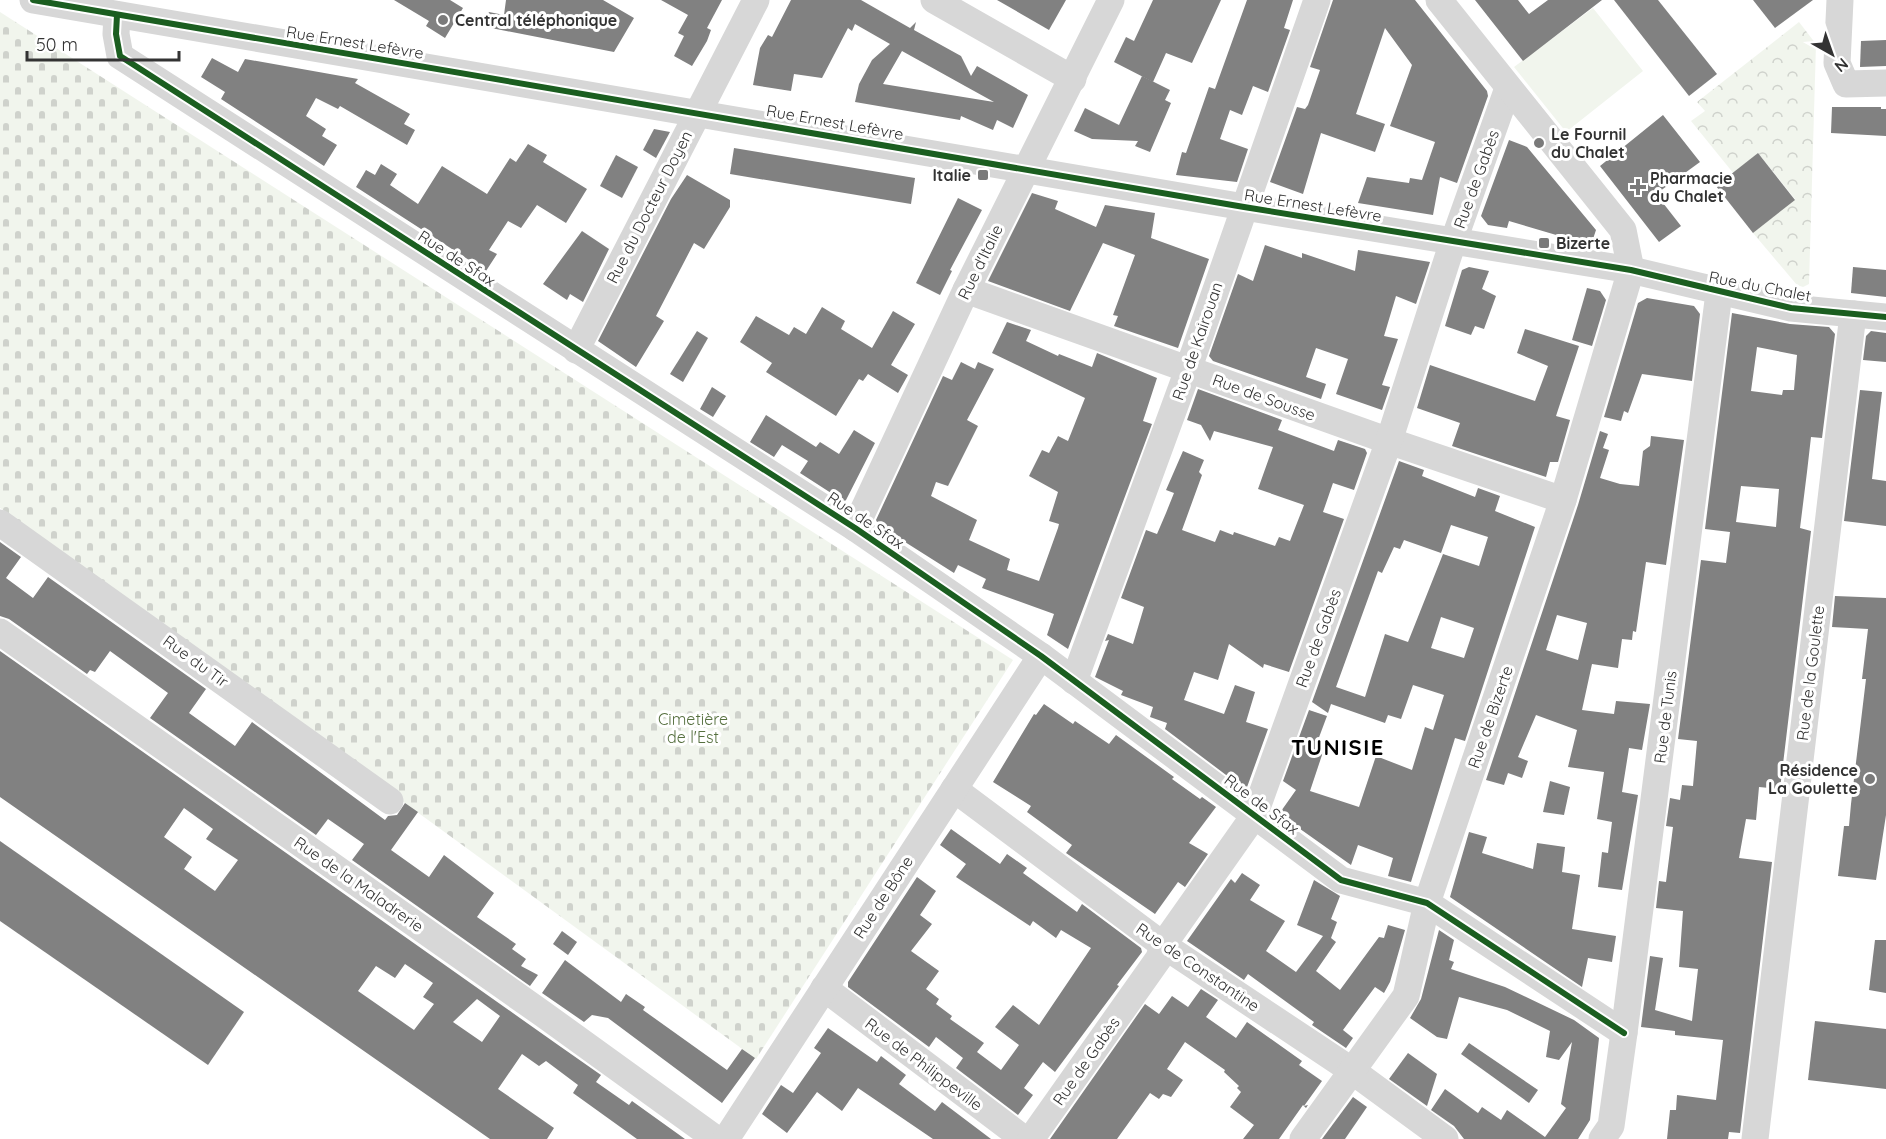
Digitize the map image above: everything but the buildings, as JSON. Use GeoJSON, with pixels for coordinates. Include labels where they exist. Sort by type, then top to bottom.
{"type":"FeatureCollection","features":[{"type":"Feature","properties":{"kind":"street","name":"Rue Ernest Lefèvre"},"geometry":{"type":"LineString","coordinates":[[33,0],[1244,207],[1631,270]]}},
{"type":"Feature","properties":{"kind":"street","name":"Rue du Docteur Doyen"},"geometry":{"type":"LineString","coordinates":[[576,350],[756,0]]}},
{"type":"Feature","properties":{"kind":"street"},"geometry":{"type":"LineString","coordinates":[[934,0],[1073,79]]}},
{"type":"Feature","properties":{"kind":"street","name":"Rue d'Italie"},"geometry":{"type":"LineString","coordinates":[[855,528],[966,290],[1111,0]]}},
{"type":"Feature","properties":{"kind":"street","name":"Rue de Kairouan"},"geometry":{"type":"LineString","coordinates":[[1074,681],[1188,370],[1317,0]]}},
{"type":"Feature","properties":{"kind":"street"},"geometry":{"type":"LineString","coordinates":[[1439,0],[1623,230],[1631,270]]}},
{"type":"Feature","properties":{"kind":"street"},"geometry":{"type":"LineString","coordinates":[[1840,0],[1837,63],[1846,84],[1886,82]]}},
{"type":"Feature","properties":{"kind":"street","name":"Rue de Sfax"},"geometry":{"type":"LineString","coordinates":[[117,15],[116,34],[120,56],[855,528],[1041,656],[1341,880],[1427,903],[1624,1033]]}},
{"type":"Feature","properties":{"kind":"street","name":"Rue de Gabès"},"geometry":{"type":"LineString","coordinates":[[1030,1139],[1159,958],[1163,945],[1254,816],[1389,441],[1454,242],[1508,88]]}},
{"type":"Feature","properties":{"kind":"street","name":"Rue du Chalet"},"geometry":{"type":"LineString","coordinates":[[1631,270],[1719,293],[1791,308],[1886,317]]}},
{"type":"Feature","properties":{"kind":"street","name":"Rue de Bizerte"},"geometry":{"type":"LineString","coordinates":[[1303,1139],[1406,996],[1427,903],[1563,500],[1631,270]]}},
{"type":"Feature","properties":{"kind":"street","name":"Rue de Sousse"},"geometry":{"type":"LineString","coordinates":[[966,290],[1389,441],[1563,500]]}},
{"type":"Feature","properties":{"kind":"street","name":"Rue de Tunis"},"geometry":{"type":"LineString","coordinates":[[1602,1139],[1611,1126],[1624,1033],[1719,293]]}},
{"type":"Feature","properties":{"kind":"street","name":"Rue de la Goulette"},"geometry":{"type":"LineString","coordinates":[[1755,1139],[1853,314]]}},
{"type":"Feature","properties":{"kind":"street","name":"Rue du Tir"},"geometry":{"type":"LineString","coordinates":[[0,523],[390,801]]}},
{"type":"Feature","properties":{"kind":"street","name":"Rue de la Maladrerie"},"geometry":{"type":"LineString","coordinates":[[0,632],[563,1028],[716,1139]]}},
{"type":"Feature","properties":{"kind":"street","name":"Rue de Bône"},"geometry":{"type":"LineString","coordinates":[[726,1139],[1041,656]]}},
{"type":"Feature","properties":{"kind":"street","name":"Rue de Constantine"},"geometry":{"type":"LineString","coordinates":[[954,789],[1163,945],[1351,1070],[1445,1139]]}},
{"type":"Feature","properties":{"kind":"street","name":"Rue de Philippeville"},"geometry":{"type":"LineString","coordinates":[[824,988],[1024,1139]]}},
{"type":"Feature","properties":{"kind":"green space"},"geometry":{"type":"Polygon","coordinates":[[[1593,8],[1643,71],[1566,132],[1514,67],[1593,8]]]}},
{"type":"Feature","properties":{"kind":"green space","name":"Cimetière de l'Est"},"geometry":{"type":"Polygon","coordinates":[[[0,12],[1013,660],[756,1059],[0,508],[0,12]]]}},
{"type":"Feature","properties":{"kind":"green space"},"geometry":{"type":"Polygon","coordinates":[[[1799,22],[1816,44],[1809,284],[1803,287],[1797,285],[1753,233],[1795,199],[1758,153],[1734,174],[1691,121],[1705,111],[1697,102],[1799,22]]]}},
{"type":"Feature","properties":{"kind":"cycle path"},"geometry":{"type":"LineString","coordinates":[[33,0],[1244,207],[1631,270],[1791,308],[1886,317]]}},
{"type":"Feature","properties":{"kind":"cycle path"},"geometry":{"type":"LineString","coordinates":[[117,15],[116,34],[120,56],[855,528],[1041,656],[1341,880],[1427,903],[1624,1033]]}},
{"type":"Feature","properties":{"kind":"place","name":"Central téléphonique"},"geometry":{"type":"Point","coordinates":[443,20]}},
{"type":"Feature","properties":{"kind":"place","name":"Le Fournil du Chalet"},"geometry":{"type":"Point","coordinates":[1539,143]}},
{"type":"Feature","properties":{"kind":"place","name":"Italie"},"geometry":{"type":"Point","coordinates":[983,175]}},
{"type":"Feature","properties":{"kind":"place","name":"Pharmacie du Chalet"},"geometry":{"type":"Point","coordinates":[1638,187]}},
{"type":"Feature","properties":{"kind":"place","name":"Bizerte"},"geometry":{"type":"Point","coordinates":[1544,243]}},
{"type":"Feature","properties":{"kind":"place","name":"Résidence La Goulette"},"geometry":{"type":"Point","coordinates":[1870,779]}},
{"type":"Feature","properties":{"kind":"district","name":"TUNISIE"},"geometry":{"type":"Point","coordinates":[1338,747]}}]}
